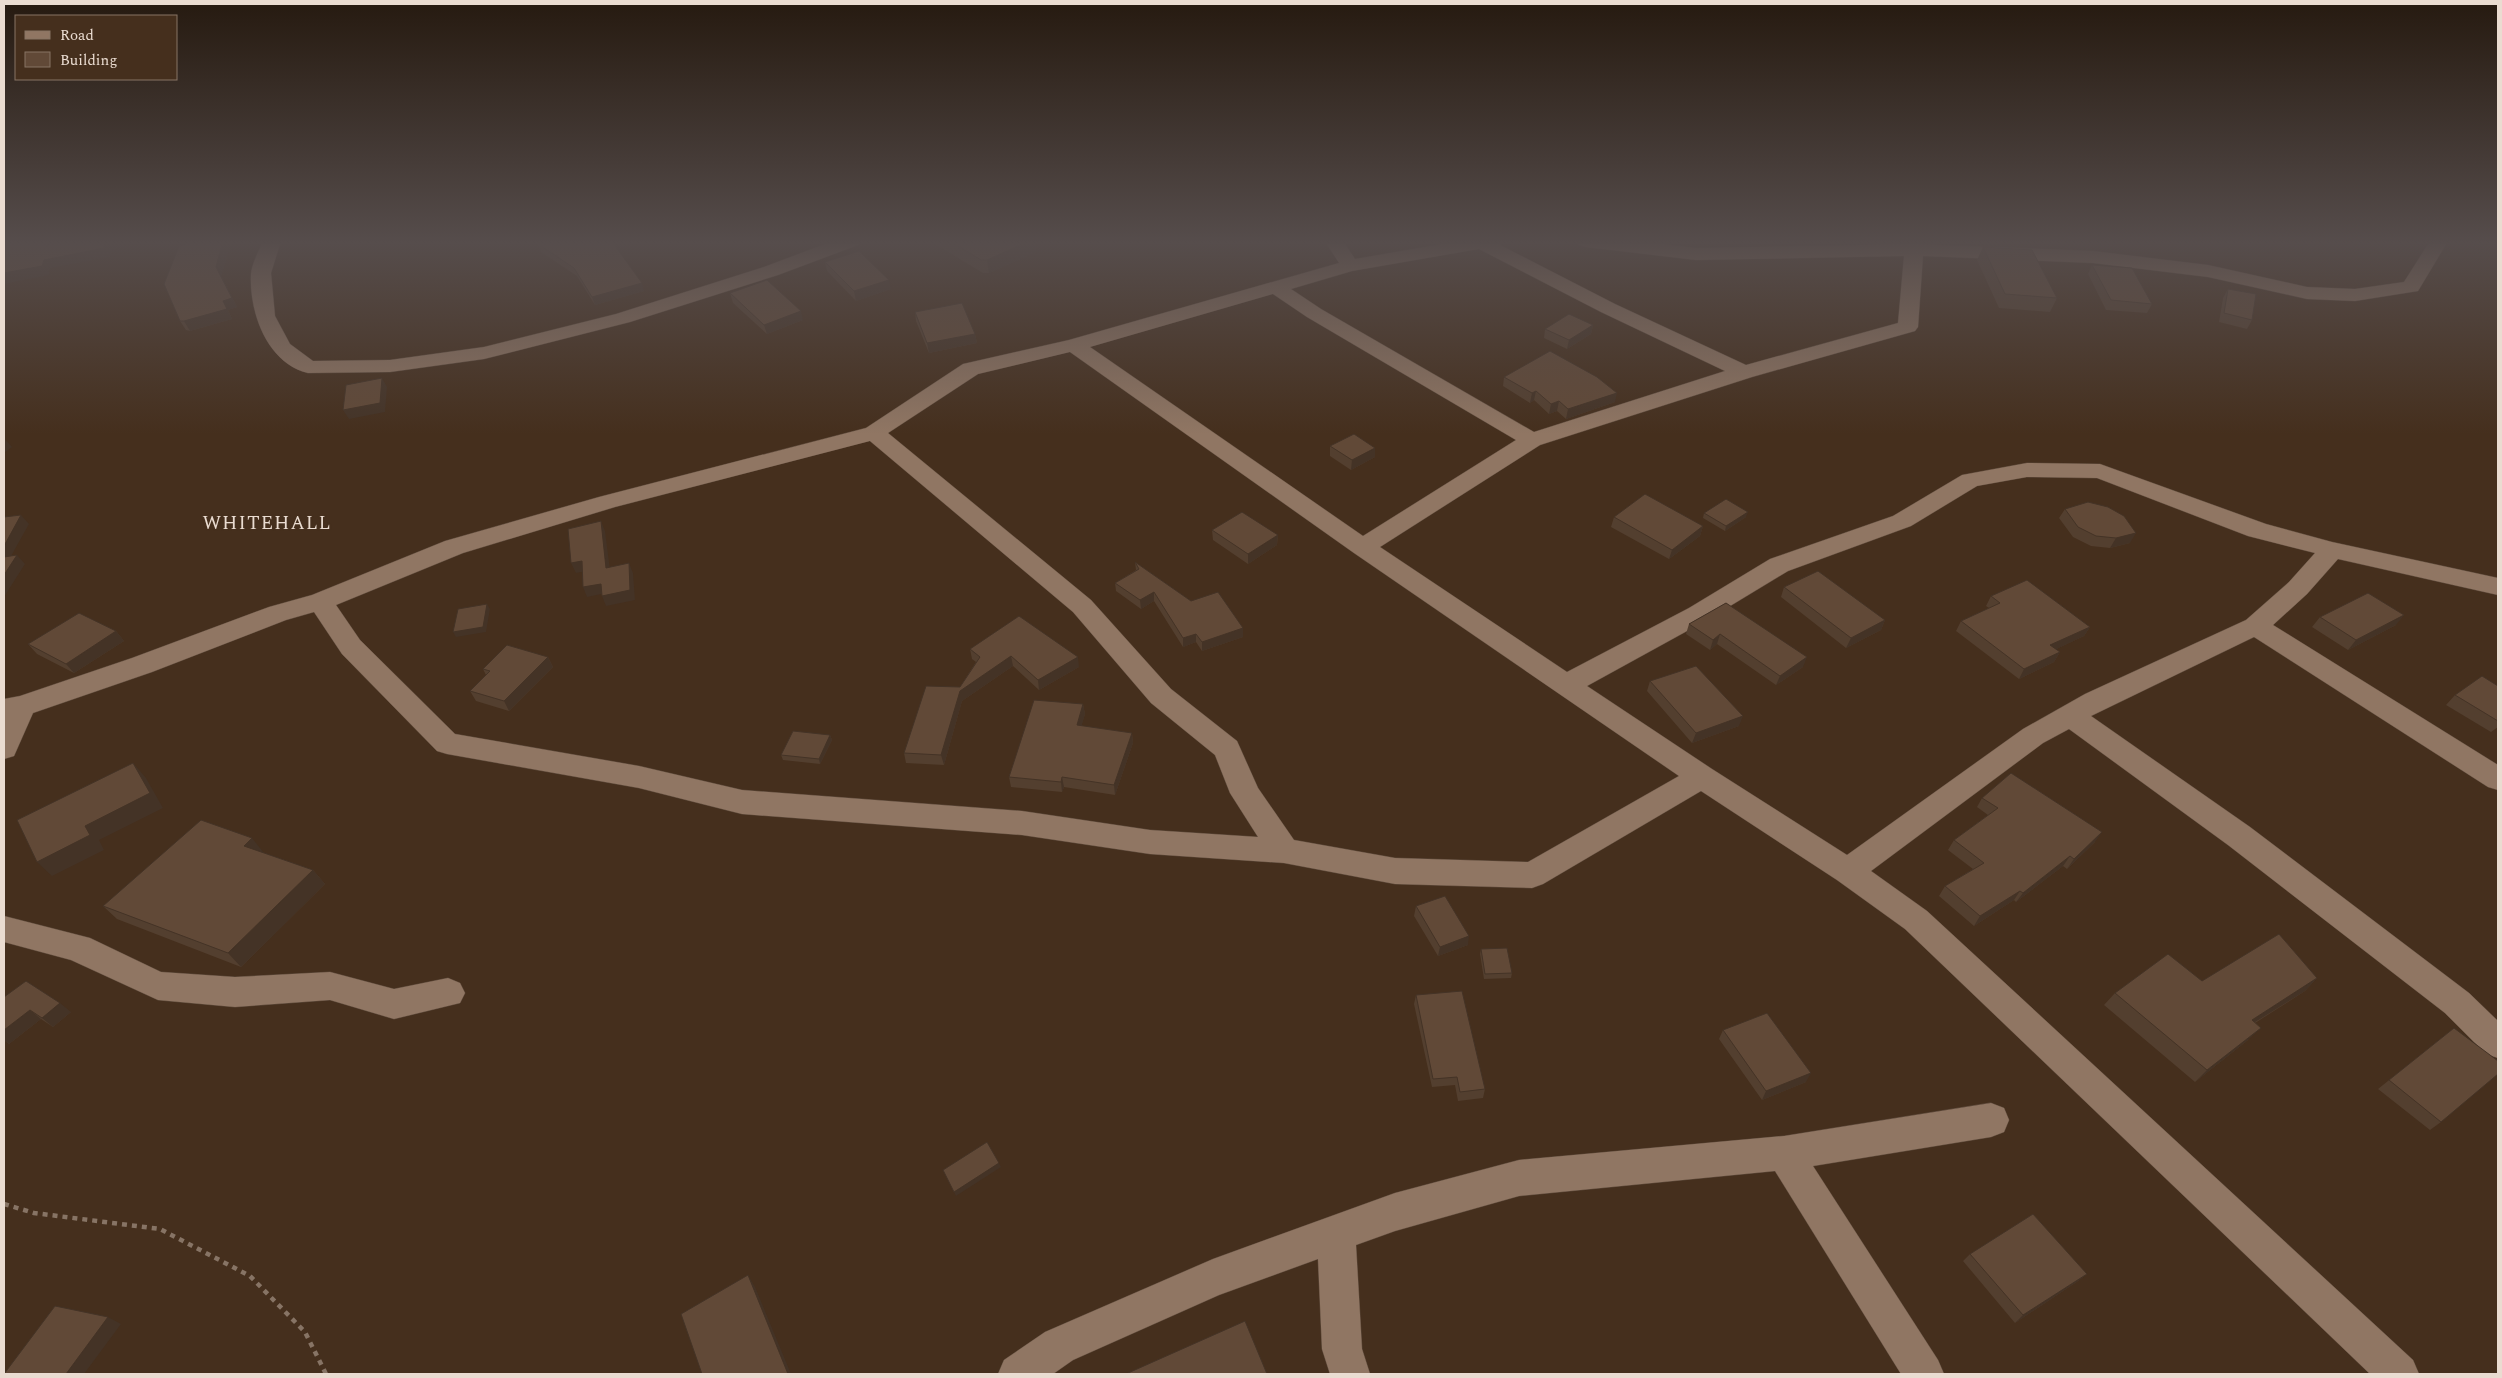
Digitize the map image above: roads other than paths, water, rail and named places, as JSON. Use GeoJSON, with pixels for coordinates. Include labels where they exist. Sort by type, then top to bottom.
{"type":"FeatureCollection","features":[{"type":"Feature","properties":{"kind":"street"},"geometry":{"type":"LineString","coordinates":[[264,305],[265,316],[282,348],[308,367],[390,366],[484,354],[623,318],[663,305]]}},
{"type":"Feature","properties":{"kind":"street"},"geometry":{"type":"LineString","coordinates":[[4,748],[13,708],[142,665],[278,613],[320,602],[454,546],[607,502],[874,433],[970,369],[1074,346],[1213,305]]}},
{"type":"Feature","properties":{"kind":"street"},"geometry":{"type":"LineString","coordinates":[[1302,305],[1532,440]]}},
{"type":"Feature","properties":{"kind":"street"},"geometry":{"type":"LineString","coordinates":[[1603,305],[1744,372]]}},
{"type":"Feature","properties":{"kind":"street"},"geometry":{"type":"LineString","coordinates":[[1364,547],[1532,440],[1744,372],[1908,327],[1910,305]]}},
{"type":"Feature","properties":{"kind":"street"},"geometry":{"type":"LineString","coordinates":[[1074,346],[1364,547],[1568,684],[1702,777],[1848,870],[1916,920],[2399,1374]]}},
{"type":"Feature","properties":{"kind":"street"},"geometry":{"type":"LineString","coordinates":[[874,433],[1082,606],[1161,696],[1227,749],[1245,793],[1284,851]]}},
{"type":"Feature","properties":{"kind":"street"},"geometry":{"type":"LineString","coordinates":[[1568,684],[1698,614],[1779,565],[1902,521],[1970,480],[2018,471],[2100,471],[2257,530],[2332,550],[2498,586]]}},
{"type":"Feature","properties":{"kind":"street"},"geometry":{"type":"LineString","coordinates":[[1848,870],[2033,736],[2070,715],[2255,626],[2298,588],[2332,550]]}},
{"type":"Feature","properties":{"kind":"street"},"geometry":{"type":"LineString","coordinates":[[320,602],[351,647],[447,743],[639,777],[742,802],[1022,823],[1150,842],[1284,851],[1395,871],[1532,875],[1702,777]]}},
{"type":"Feature","properties":{"kind":"street"},"geometry":{"type":"LineString","coordinates":[[2255,626],[2498,779]]}},
{"type":"Feature","properties":{"kind":"street"},"geometry":{"type":"LineString","coordinates":[[2070,715],[2246,842],[2457,1003],[2498,1042]]}},
{"type":"Feature","properties":{"kind":"street"},"geometry":{"type":"LineString","coordinates":[[4,929],[78,948],[158,986],[235,992],[330,986],[394,1004],[448,993]]}},
{"type":"Feature","properties":{"kind":"street"},"geometry":{"type":"LineString","coordinates":[[1018,1374],[1068,1342],[1212,1278],[1395,1212],[1519,1178],[1784,1153],[1991,1120]]}},
{"type":"Feature","properties":{"kind":"street"},"geometry":{"type":"LineString","coordinates":[[1784,1153],[1924,1374]]}},
{"type":"Feature","properties":{"kind":"street"},"geometry":{"type":"LineString","coordinates":[[1336,1232],[1342,1349],[1350,1374]]}},
{"type":"Feature","properties":{"kind":"district","name":"WHITEHALL"},"geometry":{"type":"Point","coordinates":[267,523]}}]}
